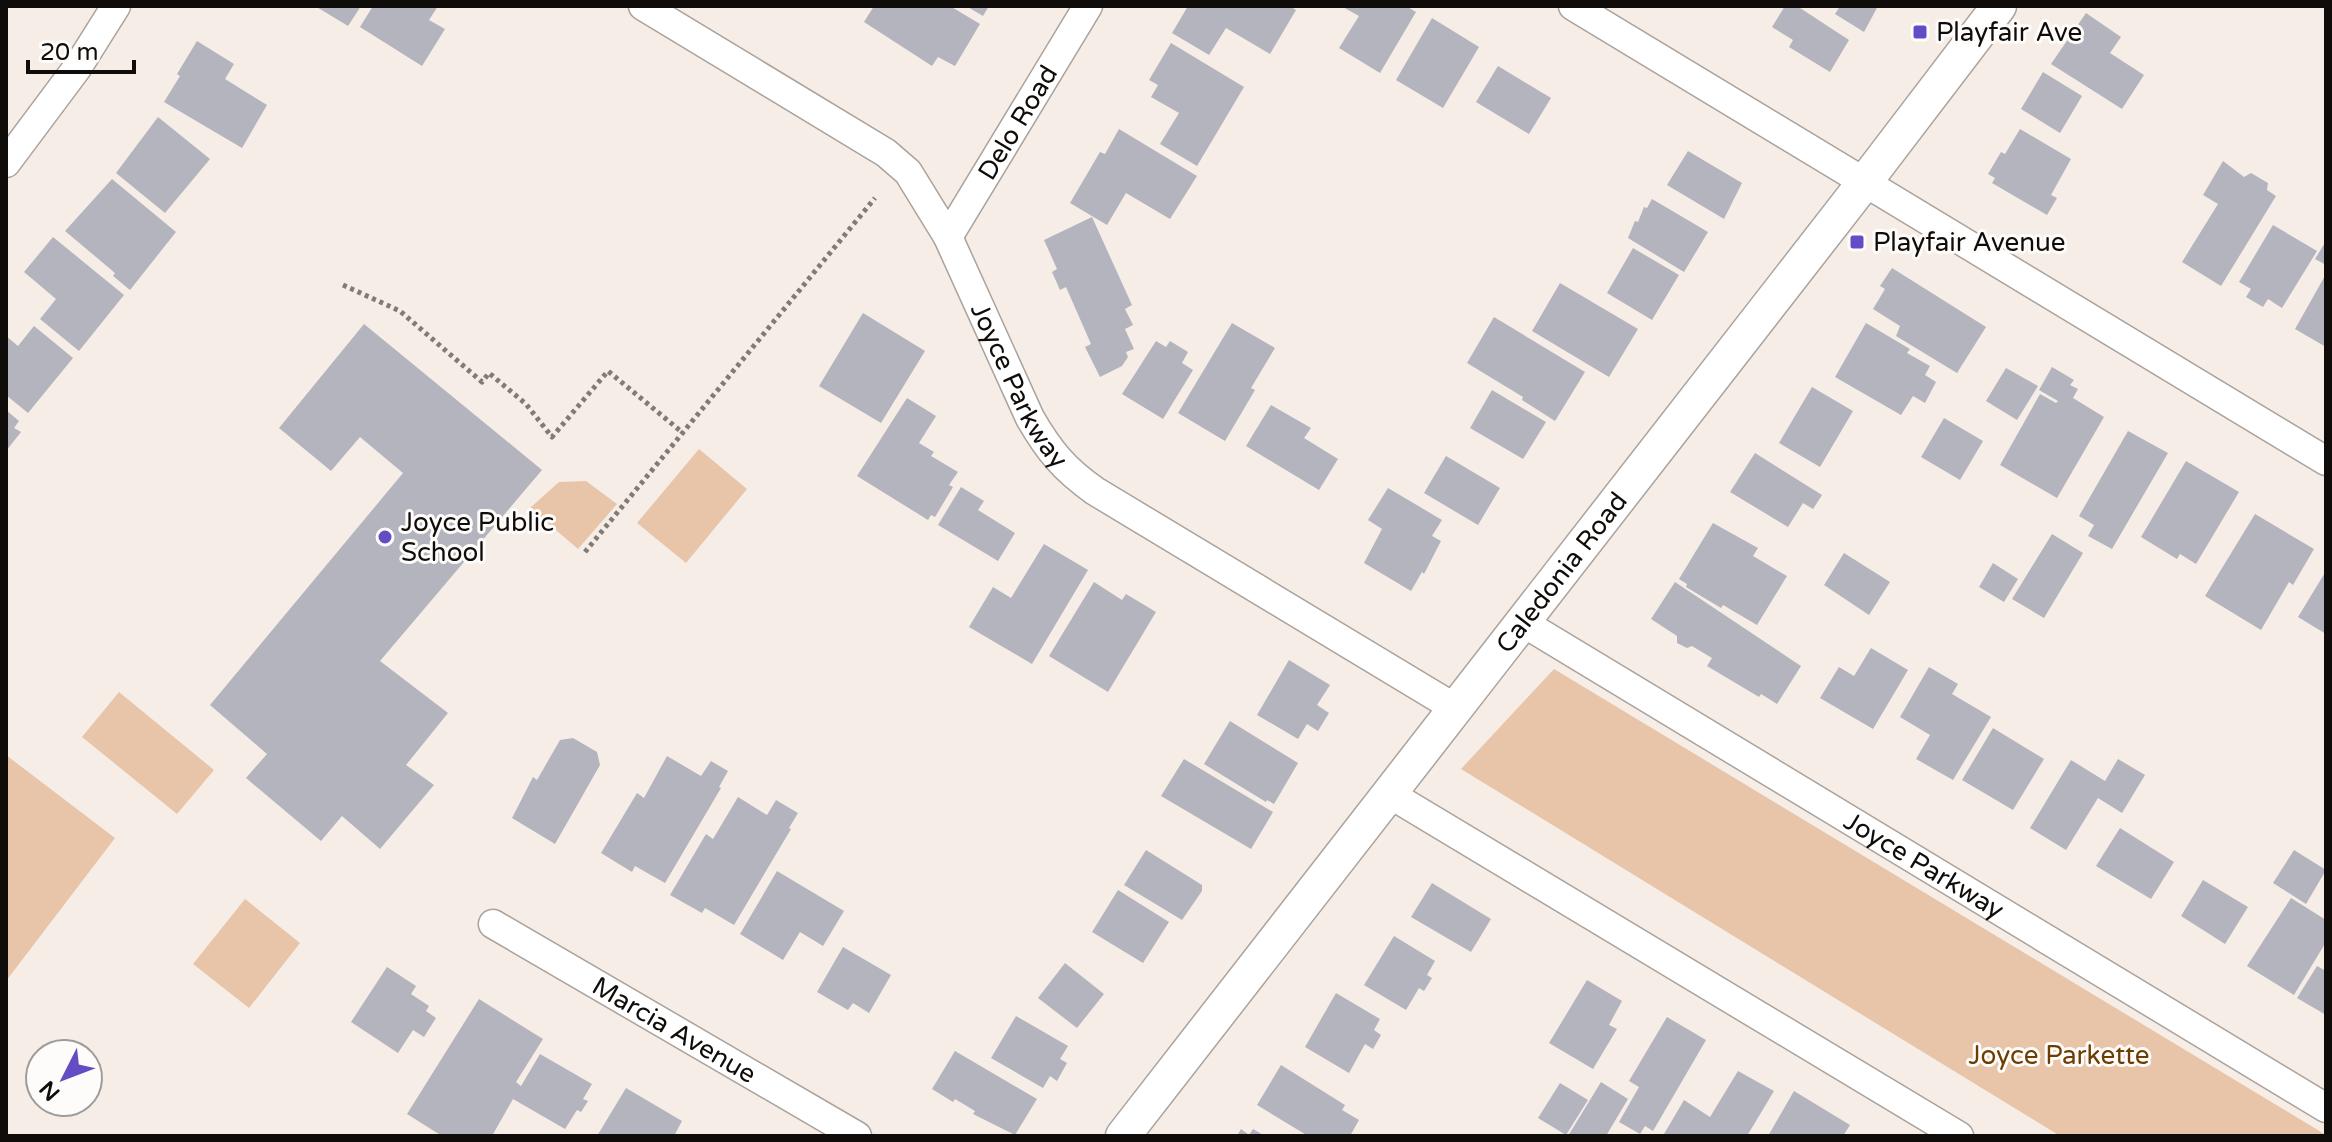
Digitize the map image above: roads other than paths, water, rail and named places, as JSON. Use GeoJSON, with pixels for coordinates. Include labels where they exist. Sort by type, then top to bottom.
{"type":"FeatureCollection","features":[{"type":"Feature","properties":{"kind":"street"},"geometry":{"type":"LineString","coordinates":[[6,163],[77,68],[116,6]]}},
{"type":"Feature","properties":{"kind":"street","name":"Joyce Parkway"},"geometry":{"type":"LineString","coordinates":[[643,6],[886,153],[908,172],[948,237],[1030,418],[1045,444],[1066,470],[1095,491],[1455,708]]}},
{"type":"Feature","properties":{"kind":"street","name":"Delo Road"},"geometry":{"type":"LineString","coordinates":[[948,237],[1088,6]]}},
{"type":"Feature","properties":{"kind":"street"},"geometry":{"type":"LineString","coordinates":[[1573,6],[2326,461]]}},
{"type":"Feature","properties":{"kind":"street","name":"Caledonia Road"},"geometry":{"type":"LineString","coordinates":[[1123,1136],[1999,6]]}},
{"type":"Feature","properties":{"kind":"street","name":"Joyce Parkway"},"geometry":{"type":"LineString","coordinates":[[1522,622],[2326,1108]]}},
{"type":"Feature","properties":{"kind":"street"},"geometry":{"type":"LineString","coordinates":[[1388,793],[1959,1136]]}},
{"type":"Feature","properties":{"kind":"street","name":"Marcia Avenue"},"geometry":{"type":"LineString","coordinates":[[493,924],[857,1136]]}},
{"type":"Feature","properties":{"kind":"place","name":"Playfair Ave"},"geometry":{"type":"Point","coordinates":[1920,32]}},
{"type":"Feature","properties":{"kind":"place","name":"Playfair Avenue"},"geometry":{"type":"Point","coordinates":[1857,242]}},
{"type":"Feature","properties":{"kind":"place","name":"Joyce Public School"},"geometry":{"type":"Point","coordinates":[385,537]}},
{"type":"Feature","properties":{"kind":"park label","name":"Joyce Parkette"},"geometry":{"type":"Point","coordinates":[2059,1055]}}]}
